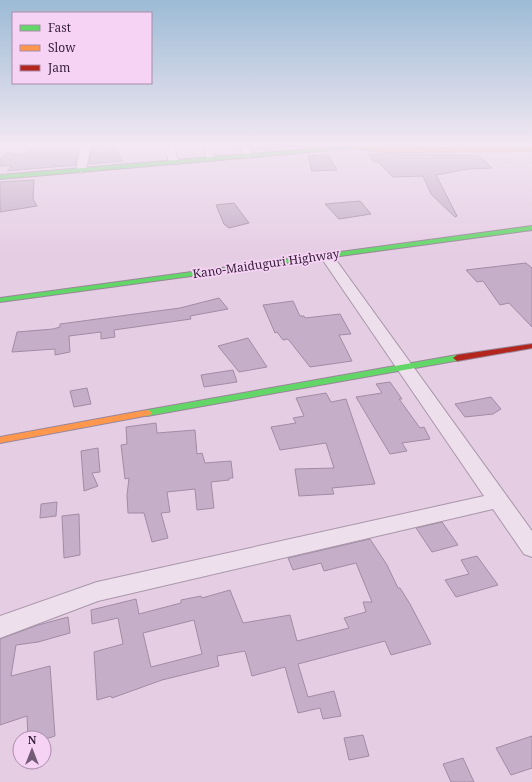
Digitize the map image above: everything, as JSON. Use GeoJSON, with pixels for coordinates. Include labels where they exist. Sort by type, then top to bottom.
{"type":"FeatureCollection","features":[{"type":"Feature","properties":{"kind":"main road","name":"Kano-Maiduguri Highway"},"geometry":{"type":"LineString","coordinates":[[0,300],[532,228]]}},
{"type":"Feature","properties":{"kind":"main road"},"geometry":{"type":"LineString","coordinates":[[0,440],[403,366],[532,346]]}},
{"type":"Feature","properties":{"kind":"street"},"geometry":{"type":"LineString","coordinates":[[326,256],[532,548]]}},
{"type":"Feature","properties":{"kind":"street"},"geometry":{"type":"LineString","coordinates":[[0,627],[97,592],[498,500]]}},
{"type":"Feature","properties":{"kind":"building"},"geometry":{"type":"Polygon","coordinates":[[[34,181],[33,199],[37,206],[0,212],[0,182],[34,181]]]}},
{"type":"Feature","properties":{"kind":"building"},"geometry":{"type":"Polygon","coordinates":[[[425,181],[439,181],[457,216],[455,217],[431,194],[425,181]]]}},
{"type":"Feature","properties":{"kind":"building"},"geometry":{"type":"Polygon","coordinates":[[[360,201],[371,214],[339,219],[325,204],[360,201]]]}},
{"type":"Feature","properties":{"kind":"building"},"geometry":{"type":"Polygon","coordinates":[[[234,203],[249,223],[229,228],[224,224],[216,205],[234,203]]]}},
{"type":"Feature","properties":{"kind":"building"},"geometry":{"type":"Polygon","coordinates":[[[526,263],[532,268],[532,327],[509,303],[500,305],[483,281],[477,282],[466,270],[526,263]]]}},
{"type":"Feature","properties":{"kind":"building"},"geometry":{"type":"Polygon","coordinates":[[[219,298],[228,309],[190,316],[191,319],[114,330],[115,337],[101,339],[101,332],[69,336],[70,352],[55,355],[55,349],[12,352],[17,332],[53,329],[60,327],[60,324],[180,308],[219,298]]]}},
{"type":"Feature","properties":{"kind":"building"},"geometry":{"type":"Polygon","coordinates":[[[293,301],[300,316],[304,316],[305,318],[340,314],[351,334],[339,335],[352,361],[310,367],[288,339],[283,340],[277,332],[275,333],[263,305],[293,301]]]}},
{"type":"Feature","properties":{"kind":"building"},"geometry":{"type":"Polygon","coordinates":[[[248,338],[267,367],[239,372],[218,346],[248,338]]]}},
{"type":"Feature","properties":{"kind":"building"},"geometry":{"type":"Polygon","coordinates":[[[233,370],[237,382],[204,387],[201,375],[233,370]]]}},
{"type":"Feature","properties":{"kind":"building"},"geometry":{"type":"Polygon","coordinates":[[[390,382],[402,399],[399,399],[420,428],[424,427],[430,439],[402,443],[407,451],[390,454],[356,397],[382,393],[376,384],[390,382]]]}},
{"type":"Feature","properties":{"kind":"building"},"geometry":{"type":"Polygon","coordinates":[[[87,388],[91,404],[74,407],[70,391],[87,388]]]}},
{"type":"Feature","properties":{"kind":"building"},"geometry":{"type":"Polygon","coordinates":[[[326,393],[331,402],[346,399],[375,484],[332,488],[334,494],[299,496],[295,469],[334,468],[326,443],[280,450],[271,427],[296,423],[293,418],[304,416],[296,398],[326,393]]]}},
{"type":"Feature","properties":{"kind":"building"},"geometry":{"type":"Polygon","coordinates":[[[491,397],[501,409],[493,414],[465,417],[455,404],[491,397]]]}},
{"type":"Feature","properties":{"kind":"building"},"geometry":{"type":"Polygon","coordinates":[[[156,423],[157,433],[195,430],[197,454],[202,453],[205,463],[231,461],[233,478],[229,478],[229,480],[211,482],[214,508],[197,510],[195,489],[167,492],[170,512],[161,513],[168,538],[152,542],[144,513],[128,513],[127,495],[129,478],[125,479],[121,445],[127,444],[126,427],[156,423]]]}},
{"type":"Feature","properties":{"kind":"building"},"geometry":{"type":"Polygon","coordinates":[[[98,448],[100,472],[92,473],[98,486],[84,491],[81,451],[98,448]]]}},
{"type":"Feature","properties":{"kind":"building"},"geometry":{"type":"Polygon","coordinates":[[[57,502],[56,516],[40,518],[41,504],[57,502]]]}},
{"type":"Feature","properties":{"kind":"building"},"geometry":{"type":"Polygon","coordinates":[[[79,514],[80,555],[64,558],[62,516],[79,514]]]}},
{"type":"Feature","properties":{"kind":"building"},"geometry":{"type":"Polygon","coordinates":[[[442,522],[458,545],[432,552],[416,528],[442,522]]]}},
{"type":"Feature","properties":{"kind":"building"},"geometry":{"type":"Polygon","coordinates":[[[370,539],[387,565],[398,588],[400,588],[410,604],[431,644],[391,655],[385,641],[298,664],[308,697],[334,691],[341,716],[323,719],[320,708],[298,713],[285,667],[252,676],[245,651],[217,656],[219,666],[162,680],[112,698],[111,696],[97,700],[94,652],[123,644],[118,618],[92,624],[91,610],[136,599],[139,614],[181,603],[181,600],[201,596],[202,598],[230,590],[243,623],[290,615],[297,641],[349,628],[344,618],[366,612],[363,602],[372,602],[356,563],[324,571],[321,563],[293,570],[288,558],[370,539]],[[194,620],[143,633],[151,667],[202,654],[194,620]]]}},
{"type":"Feature","properties":{"kind":"building"},"geometry":{"type":"Polygon","coordinates":[[[477,556],[498,585],[456,597],[445,580],[469,574],[461,560],[477,556]]]}},
{"type":"Feature","properties":{"kind":"building"},"geometry":{"type":"Polygon","coordinates":[[[68,617],[70,633],[38,642],[16,645],[11,676],[50,666],[55,736],[52,737],[52,730],[28,730],[27,716],[0,725],[0,639],[38,625],[68,617]]]}},
{"type":"Feature","properties":{"kind":"building"},"geometry":{"type":"Polygon","coordinates":[[[363,735],[369,756],[349,760],[344,738],[363,735]]]}},
{"type":"Feature","properties":{"kind":"building"},"geometry":{"type":"Polygon","coordinates":[[[532,736],[532,768],[511,775],[496,748],[532,736]]]}},
{"type":"Feature","properties":{"kind":"building"},"geometry":{"type":"Polygon","coordinates":[[[463,758],[474,782],[451,782],[443,764],[463,758]]]}},
{"type":"Feature","properties":{"kind":"traffic: fast"},"geometry":{"type":"LineString","coordinates":[[0,300],[532,228]]}},
{"type":"Feature","properties":{"kind":"traffic: fast"},"geometry":{"type":"LineString","coordinates":[[147,413],[457,358]]}},
{"type":"Feature","properties":{"kind":"traffic: slow"},"geometry":{"type":"LineString","coordinates":[[0,440],[147,413]]}},
{"type":"Feature","properties":{"kind":"traffic: jam"},"geometry":{"type":"LineString","coordinates":[[457,358],[532,346]]}}]}
